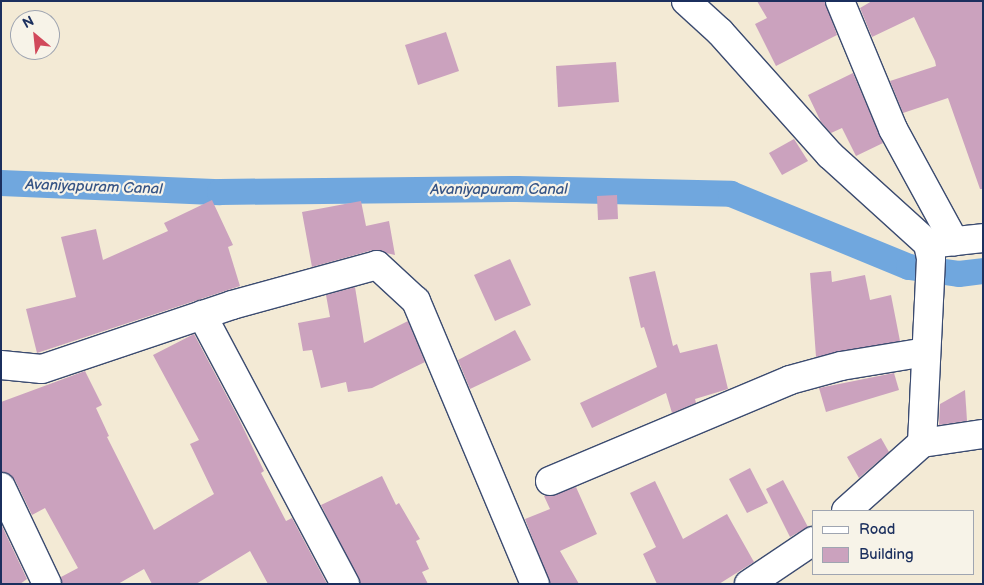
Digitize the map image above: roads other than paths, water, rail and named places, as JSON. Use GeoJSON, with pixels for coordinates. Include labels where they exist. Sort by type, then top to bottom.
{"type":"FeatureCollection","features":[{"type":"Feature","properties":{"kind":"street"},"geometry":{"type":"LineString","coordinates":[[686,1],[720,32],[830,155],[938,248]]}},
{"type":"Feature","properties":{"kind":"street"},"geometry":{"type":"LineString","coordinates":[[840,1],[893,129],[938,248],[928,290],[922,443]]}},
{"type":"Feature","properties":{"kind":"street"},"geometry":{"type":"LineString","coordinates":[[938,248],[983,238]]}},
{"type":"Feature","properties":{"kind":"street"},"geometry":{"type":"LineString","coordinates":[[1,365],[42,368],[202,316],[377,265],[416,301],[535,584]]}},
{"type":"Feature","properties":{"kind":"street"},"geometry":{"type":"LineString","coordinates":[[202,316],[345,584]]}},
{"type":"Feature","properties":{"kind":"street"},"geometry":{"type":"LineString","coordinates":[[550,481],[790,380],[841,366],[926,352]]}},
{"type":"Feature","properties":{"kind":"street"},"geometry":{"type":"LineString","coordinates":[[847,510],[922,443],[983,434]]}},
{"type":"Feature","properties":{"kind":"street"},"geometry":{"type":"LineString","coordinates":[[1,487],[45,583]]}},
{"type":"Feature","properties":{"kind":"street"},"geometry":{"type":"LineString","coordinates":[[749,584],[781,575],[812,542]]}},
{"type":"Feature","properties":{"kind":"waterway","name":"Avaniyapuram Canal"},"geometry":{"type":"LineString","coordinates":[[1,183],[220,192],[517,189],[731,194],[909,267],[959,274],[983,271]]}}]}
